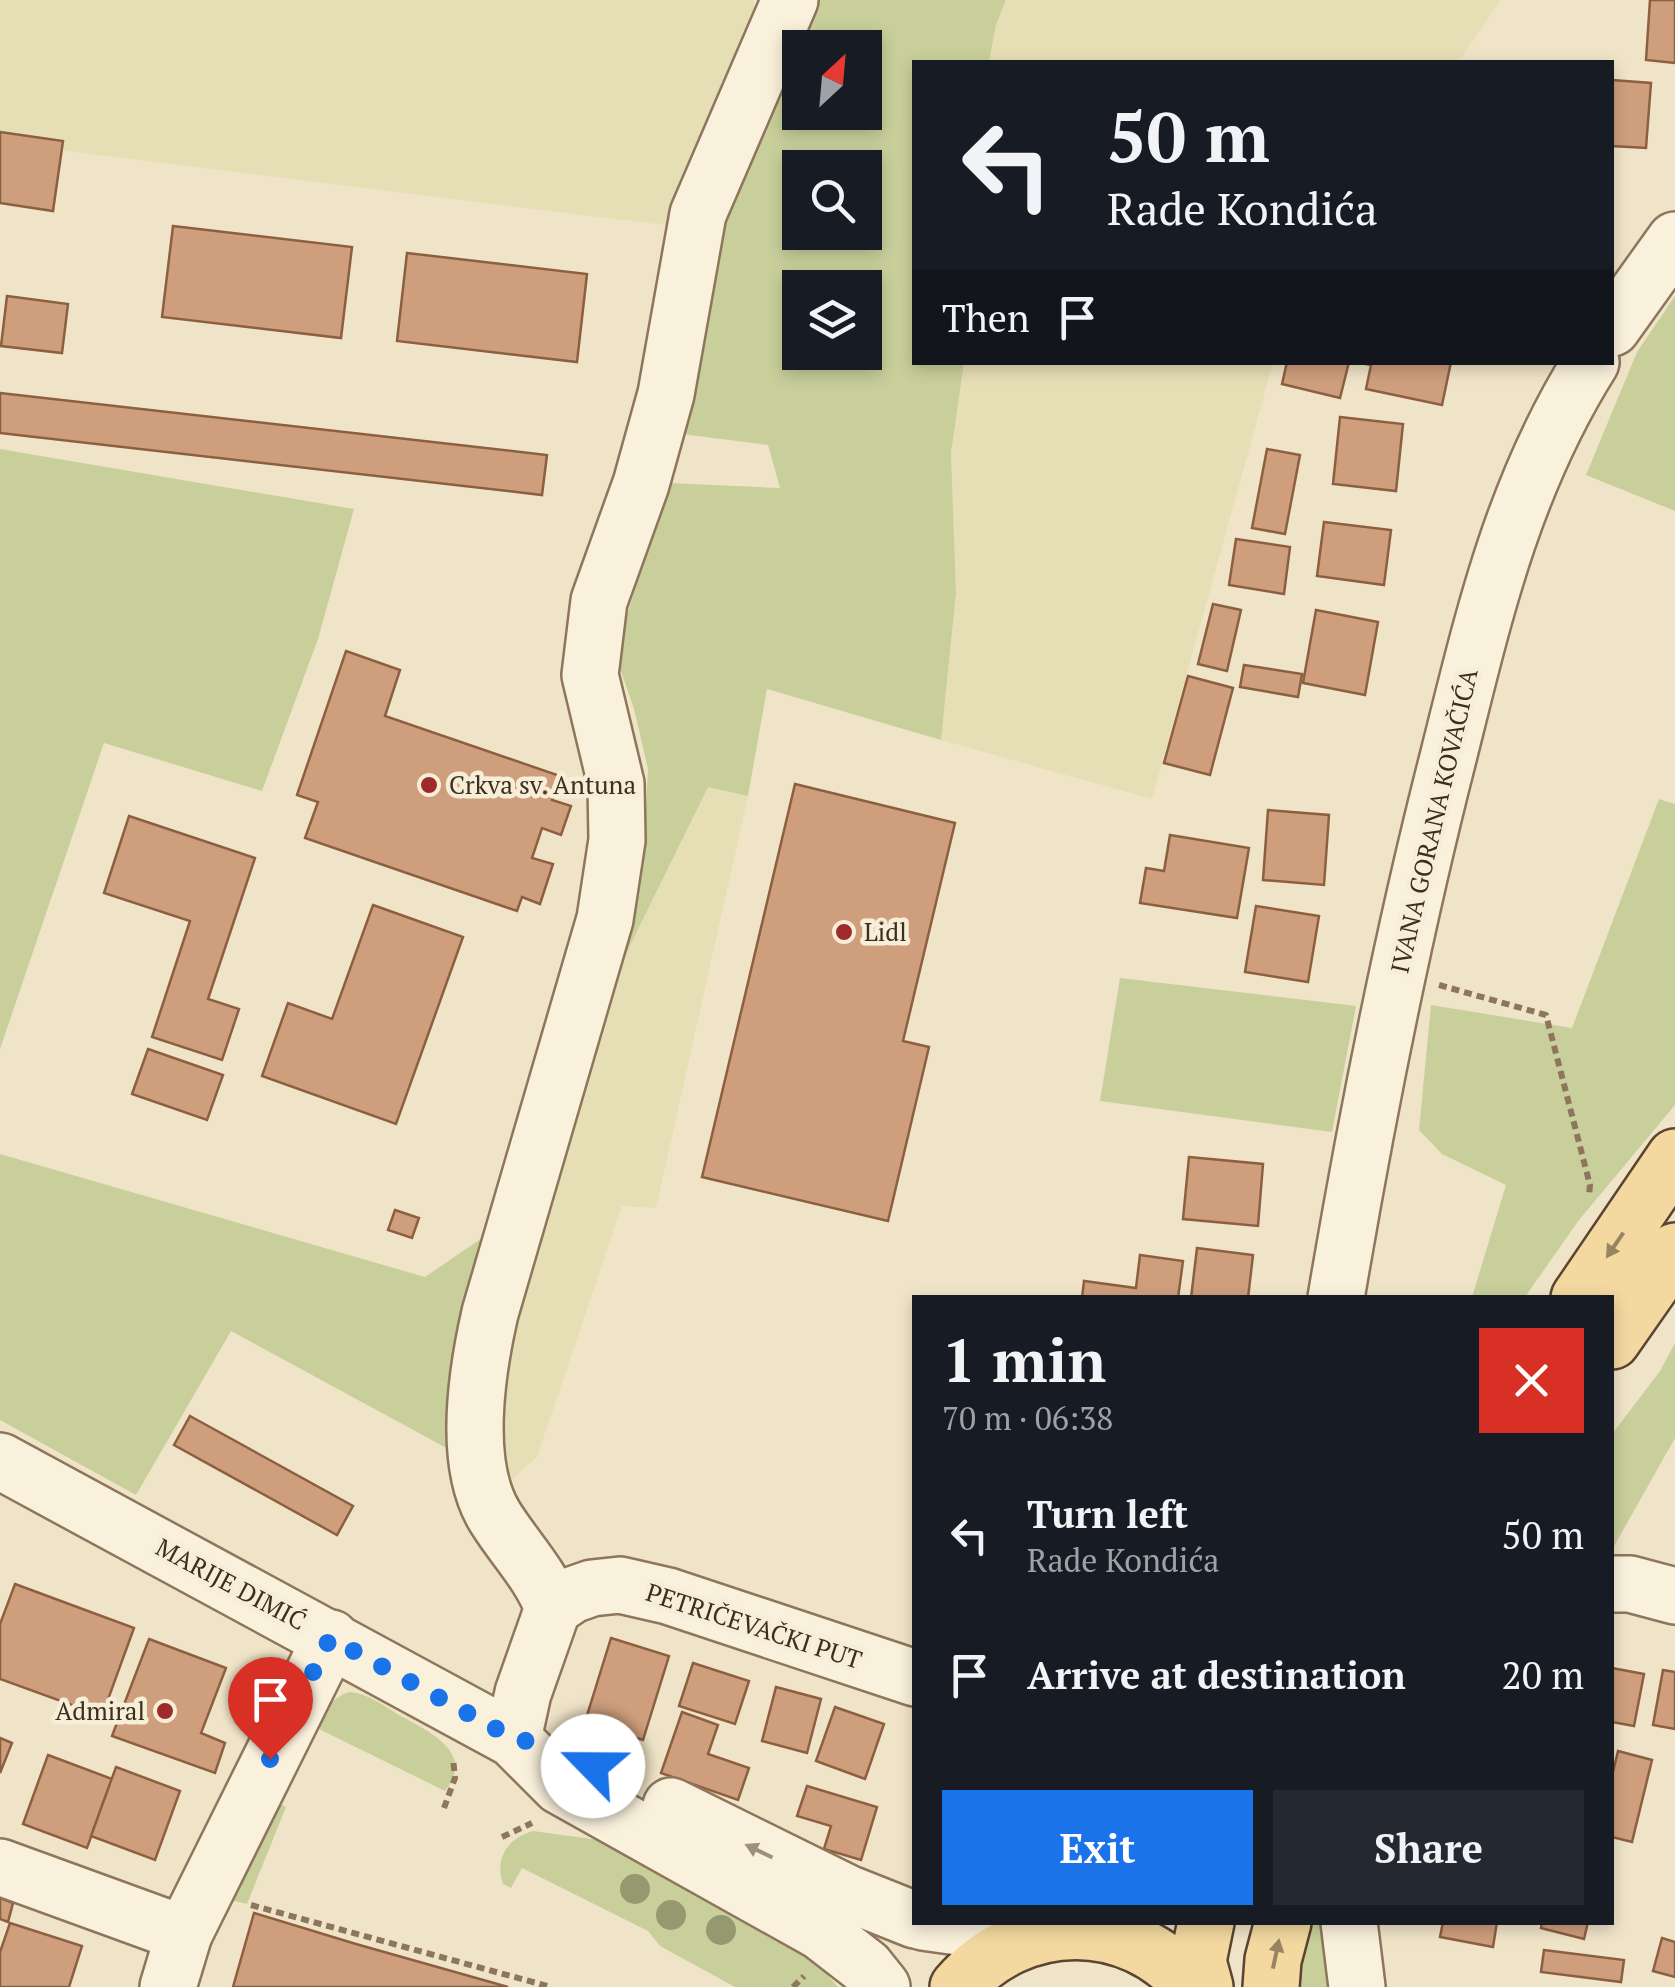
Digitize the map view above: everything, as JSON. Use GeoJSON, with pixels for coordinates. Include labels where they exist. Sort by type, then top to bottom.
{"type":"FeatureCollection","features":[{"type":"Feature","properties":{"kind":"main road"},"geometry":{"type":"LineString","coordinates":[[1581,1295],[1675,1157]]}},
{"type":"Feature","properties":{"kind":"main road"},"geometry":{"type":"LineString","coordinates":[[1614,1338],[1675,1251]]}},
{"type":"Feature","properties":{"kind":"main road"},"geometry":{"type":"LineString","coordinates":[[1205,1925],[1198,1961],[1205,1987]]}},
{"type":"Feature","properties":{"kind":"main road"},"geometry":{"type":"LineString","coordinates":[[1271,1987],[1272,1960],[1282,1925]]}},
{"type":"Feature","properties":{"kind":"main road"},"geometry":{"type":"LineString","coordinates":[[958,1987],[972,1970],[999,1951],[1070,1930],[1105,1933],[1134,1942],[1160,1956],[1192,1987]]}},
{"type":"Feature","properties":{"kind":"street"},"geometry":{"type":"LineString","coordinates":[[513,1738],[523,1694],[553,1608],[536,1574],[492,1513],[478,1465],[474,1429],[480,1360],[490,1312],[605,920],[617,840],[616,784],[590,676],[599,601],[641,484],[666,394],[698,214],[790,0]]}},
{"type":"Feature","properties":{"kind":"street"},"geometry":{"type":"LineString","coordinates":[[1614,325],[1675,240]]}},
{"type":"Feature","properties":{"kind":"street","name":"IVANA GORANA KOVAČIĆA"},"geometry":{"type":"LineString","coordinates":[[1337,1295],[1362,1144],[1398,972],[1493,578],[1524,488],[1589,365]]}},
{"type":"Feature","properties":{"kind":"street","name":"MARIJE DIMIĆ"},"geometry":{"type":"LineString","coordinates":[[0,1462],[513,1738],[562,1749],[847,1894],[912,1919]]}},
{"type":"Feature","properties":{"kind":"street"},"geometry":{"type":"LineString","coordinates":[[1614,1584],[1630,1584],[1675,1596]]}},
{"type":"Feature","properties":{"kind":"street","name":"PETRIČEVAČKI PUT"},"geometry":{"type":"LineString","coordinates":[[553,1608],[582,1590],[620,1585],[637,1588],[912,1677]]}},
{"type":"Feature","properties":{"kind":"street"},"geometry":{"type":"LineString","coordinates":[[168,1987],[184,1934],[330,1638]]}},
{"type":"Feature","properties":{"kind":"street","name":"MARIJE DIMIĆ"},"geometry":{"type":"LineString","coordinates":[[513,1738],[560,1786],[821,1932],[866,1968],[882,1987]]}},
{"type":"Feature","properties":{"kind":"street"},"geometry":{"type":"LineString","coordinates":[[0,1868],[184,1934]]}},
{"type":"Feature","properties":{"kind":"street"},"geometry":{"type":"LineString","coordinates":[[978,1925],[1070,1930]]}},
{"type":"Feature","properties":{"kind":"street"},"geometry":{"type":"LineString","coordinates":[[1348,1925],[1357,1987]]}},
{"type":"Feature","properties":{"kind":"path"},"geometry":{"type":"LineString","coordinates":[[1398,972],[1546,1015],[1590,1185],[1588,1208]]}},
{"type":"Feature","properties":{"kind":"path"},"geometry":{"type":"LineString","coordinates":[[280,1904],[279,1912],[551,1987]]}},
{"type":"Feature","properties":{"kind":"shaded area"},"geometry":{"type":"Polygon","coordinates":[[[0,0],[754,0],[753,30],[673,226],[0,143],[0,0]]]}},
{"type":"Feature","properties":{"kind":"shaded area"},"geometry":{"type":"Polygon","coordinates":[[[1006,0],[1501,0],[1459,60],[989,60],[1006,0]]]}},
{"type":"Feature","properties":{"kind":"shaded area"},"geometry":{"type":"Polygon","coordinates":[[[964,365],[1272,365],[1152,799],[941,740],[956,593],[951,453],[964,365]]]}},
{"type":"Feature","properties":{"kind":"shaded area"},"geometry":{"type":"Polygon","coordinates":[[[708,786],[748,796],[656,1208],[622,1206],[537,1457],[506,1484],[500,1461],[505,1344],[612,982],[708,786]]]}},
{"type":"Feature","properties":{"kind":"green space"},"geometry":{"type":"Polygon","coordinates":[[[802,0],[1006,0],[989,60],[912,60],[912,365],[964,365],[951,453],[956,593],[941,740],[767,689],[748,796],[708,787],[612,982],[643,864],[648,769],[634,709],[615,654],[668,483],[780,488],[768,445],[682,434],[707,257],[782,54],[782,130],[882,130],[882,30],[791,30],[802,0]]]}},
{"type":"Feature","properties":{"kind":"green space"},"geometry":{"type":"Polygon","coordinates":[[[1675,296],[1675,511],[1586,475],[1637,352],[1675,296]]]}},
{"type":"Feature","properties":{"kind":"green space"},"geometry":{"type":"Polygon","coordinates":[[[0,449],[354,509],[318,639],[262,791],[104,743],[0,1049],[0,449]]]}},
{"type":"Feature","properties":{"kind":"green space"},"geometry":{"type":"Polygon","coordinates":[[[1659,799],[1675,804],[1675,1105],[1579,1220],[1526,1295],[1473,1295],[1506,1185],[1442,1154],[1419,1130],[1431,1005],[1572,1028],[1659,799]]]}},
{"type":"Feature","properties":{"kind":"green space"},"geometry":{"type":"Polygon","coordinates":[[[1120,978],[1356,1006],[1332,1132],[1100,1101],[1120,978]]]}},
{"type":"Feature","properties":{"kind":"green space"},"geometry":{"type":"Polygon","coordinates":[[[0,1154],[425,1277],[485,1236],[452,1451],[231,1331],[136,1495],[0,1420],[0,1154]]]}},
{"type":"Feature","properties":{"kind":"green space"},"geometry":{"type":"Polygon","coordinates":[[[1675,1343],[1675,1438],[1614,1546],[1614,1432],[1660,1371],[1675,1343]]]}},
{"type":"Feature","properties":{"kind":"green space"},"geometry":{"type":"Polygon","coordinates":[[[350,1692],[376,1701],[446,1745],[455,1766],[445,1791],[317,1728],[333,1701],[350,1692]]]}},
{"type":"Feature","properties":{"kind":"green space"},"geometry":{"type":"Polygon","coordinates":[[[278,1803],[286,1807],[247,1904],[226,1899],[278,1803]]]}},
{"type":"Feature","properties":{"kind":"green space"},"geometry":{"type":"Polygon","coordinates":[[[533,1831],[606,1841],[812,1957],[838,1987],[735,1987],[660,1946],[648,1931],[522,1868],[511,1888],[503,1884],[500,1866],[505,1850],[533,1831]]]}},
{"type":"Feature","properties":{"kind":"green space"},"geometry":{"type":"Polygon","coordinates":[[[1299,1925],[1322,1925],[1338,1987],[1292,1987],[1299,1925]]]}},
{"type":"Feature","properties":{"kind":"building"},"geometry":{"type":"Polygon","coordinates":[[[1650,0],[1675,0],[1675,63],[1646,60],[1650,0]]]}},
{"type":"Feature","properties":{"kind":"building"},"geometry":{"type":"Polygon","coordinates":[[[1614,80],[1651,83],[1646,148],[1614,146],[1614,80]]]}},
{"type":"Feature","properties":{"kind":"building"},"geometry":{"type":"Polygon","coordinates":[[[0,132],[63,141],[53,211],[0,203],[0,132]]]}},
{"type":"Feature","properties":{"kind":"building"},"geometry":{"type":"Polygon","coordinates":[[[173,226],[352,247],[341,338],[162,317],[173,226]]]}},
{"type":"Feature","properties":{"kind":"building"},"geometry":{"type":"Polygon","coordinates":[[[407,253],[587,274],[577,362],[397,341],[407,253]]]}},
{"type":"Feature","properties":{"kind":"building"},"geometry":{"type":"Polygon","coordinates":[[[7,296],[68,304],[62,353],[1,346],[7,296]]]}},
{"type":"Feature","properties":{"kind":"building"},"geometry":{"type":"Polygon","coordinates":[[[1286,365],[1348,365],[1340,398],[1282,384],[1286,365]]]}},
{"type":"Feature","properties":{"kind":"building"},"geometry":{"type":"Polygon","coordinates":[[[1371,365],[1450,365],[1442,405],[1366,389],[1371,365]]]}},
{"type":"Feature","properties":{"kind":"building"},"geometry":{"type":"Polygon","coordinates":[[[0,393],[547,455],[542,495],[0,433],[0,393]]]}},
{"type":"Feature","properties":{"kind":"building"},"geometry":{"type":"Polygon","coordinates":[[[1340,417],[1403,424],[1396,491],[1333,484],[1340,417]]]}},
{"type":"Feature","properties":{"kind":"building"},"geometry":{"type":"Polygon","coordinates":[[[1267,449],[1300,455],[1285,534],[1252,528],[1267,449]]]}},
{"type":"Feature","properties":{"kind":"building"},"geometry":{"type":"Polygon","coordinates":[[[1324,522],[1391,530],[1384,585],[1317,576],[1324,522]]]}},
{"type":"Feature","properties":{"kind":"building"},"geometry":{"type":"Polygon","coordinates":[[[1236,539],[1290,547],[1284,594],[1229,585],[1236,539]]]}},
{"type":"Feature","properties":{"kind":"building"},"geometry":{"type":"Polygon","coordinates":[[[1213,604],[1241,610],[1227,671],[1198,664],[1213,604]]]}},
{"type":"Feature","properties":{"kind":"building"},"geometry":{"type":"Polygon","coordinates":[[[1316,610],[1378,622],[1365,695],[1303,683],[1316,610]]]}},
{"type":"Feature","properties":{"kind":"building","name":"Crkva sv. Antuna"},"geometry":{"type":"Polygon","coordinates":[[[346,651],[400,670],[385,716],[560,776],[552,800],[571,806],[561,835],[542,828],[532,858],[553,864],[540,904],[522,897],[517,911],[305,838],[318,802],[297,795],[346,651]]]}},
{"type":"Feature","properties":{"kind":"building"},"geometry":{"type":"Polygon","coordinates":[[[1244,665],[1302,674],[1298,697],[1240,687],[1244,665]]]}},
{"type":"Feature","properties":{"kind":"building"},"geometry":{"type":"Polygon","coordinates":[[[1188,676],[1233,688],[1210,775],[1164,763],[1188,676]]]}},
{"type":"Feature","properties":{"kind":"building","name":"Lidl"},"geometry":{"type":"Polygon","coordinates":[[[795,784],[955,823],[903,1041],[929,1047],[888,1221],[702,1177],[795,784]]]}},
{"type":"Feature","properties":{"kind":"building"},"geometry":{"type":"Polygon","coordinates":[[[1268,810],[1329,815],[1324,885],[1263,880],[1268,810]]]}},
{"type":"Feature","properties":{"kind":"building"},"geometry":{"type":"Polygon","coordinates":[[[129,816],[255,858],[208,999],[239,1009],[222,1060],[152,1037],[190,921],[104,893],[129,816]]]}},
{"type":"Feature","properties":{"kind":"building"},"geometry":{"type":"Polygon","coordinates":[[[1170,835],[1249,848],[1237,918],[1140,903],[1146,868],[1164,871],[1170,835]]]}},
{"type":"Feature","properties":{"kind":"building"},"geometry":{"type":"Polygon","coordinates":[[[373,905],[463,937],[396,1124],[262,1076],[288,1003],[332,1019],[373,905]]]}},
{"type":"Feature","properties":{"kind":"building"},"geometry":{"type":"Polygon","coordinates":[[[1256,906],[1319,916],[1308,982],[1245,972],[1256,906]]]}},
{"type":"Feature","properties":{"kind":"building"},"geometry":{"type":"Polygon","coordinates":[[[148,1049],[223,1075],[207,1120],[132,1094],[148,1049]]]}},
{"type":"Feature","properties":{"kind":"building"},"geometry":{"type":"Polygon","coordinates":[[[1189,1157],[1263,1164],[1258,1226],[1183,1219],[1189,1157]]]}},
{"type":"Feature","properties":{"kind":"building"},"geometry":{"type":"Polygon","coordinates":[[[395,1210],[419,1218],[412,1238],[388,1230],[395,1210]]]}},
{"type":"Feature","properties":{"kind":"building"},"geometry":{"type":"Polygon","coordinates":[[[1197,1248],[1253,1255],[1248,1295],[1191,1295],[1197,1248]]]}},
{"type":"Feature","properties":{"kind":"building"},"geometry":{"type":"Polygon","coordinates":[[[1140,1255],[1183,1261],[1178,1295],[1082,1295],[1084,1281],[1136,1288],[1140,1255]]]}},
{"type":"Feature","properties":{"kind":"building"},"geometry":{"type":"Polygon","coordinates":[[[190,1416],[353,1506],[337,1535],[174,1445],[190,1416]]]}},
{"type":"Feature","properties":{"kind":"building"},"geometry":{"type":"Polygon","coordinates":[[[15,1584],[134,1628],[102,1716],[0,1679],[0,1624],[15,1584]]]}},
{"type":"Feature","properties":{"kind":"building"},"geometry":{"type":"Polygon","coordinates":[[[611,1638],[669,1656],[643,1740],[585,1722],[611,1638]]]}},
{"type":"Feature","properties":{"kind":"building","name":"Admiral"},"geometry":{"type":"Polygon","coordinates":[[[149,1639],[226,1668],[201,1733],[225,1743],[215,1773],[112,1736],[149,1639]]]}},
{"type":"Feature","properties":{"kind":"building"},"geometry":{"type":"Polygon","coordinates":[[[693,1663],[749,1681],[735,1724],[679,1706],[693,1663]]]}},
{"type":"Feature","properties":{"kind":"building"},"geometry":{"type":"Polygon","coordinates":[[[1614,1668],[1644,1674],[1634,1726],[1614,1722],[1614,1668]]]}},
{"type":"Feature","properties":{"kind":"building"},"geometry":{"type":"Polygon","coordinates":[[[1663,1670],[1675,1672],[1675,1729],[1653,1725],[1663,1670]]]}},
{"type":"Feature","properties":{"kind":"building"},"geometry":{"type":"Polygon","coordinates":[[[776,1687],[821,1699],[807,1753],[762,1741],[776,1687]]]}},
{"type":"Feature","properties":{"kind":"building"},"geometry":{"type":"Polygon","coordinates":[[[835,1707],[884,1724],[865,1779],[816,1761],[835,1707]]]}},
{"type":"Feature","properties":{"kind":"building"},"geometry":{"type":"Polygon","coordinates":[[[682,1712],[718,1725],[708,1754],[749,1768],[738,1800],[661,1773],[682,1712]]]}},
{"type":"Feature","properties":{"kind":"building"},"geometry":{"type":"Polygon","coordinates":[[[0,1738],[12,1743],[0,1773],[0,1738]]]}},
{"type":"Feature","properties":{"kind":"building"},"geometry":{"type":"Polygon","coordinates":[[[1618,1751],[1652,1760],[1632,1842],[1614,1838],[1614,1768],[1618,1751]]]}},
{"type":"Feature","properties":{"kind":"building"},"geometry":{"type":"Polygon","coordinates":[[[48,1755],[112,1779],[87,1848],[23,1824],[48,1755]]]}},
{"type":"Feature","properties":{"kind":"building"},"geometry":{"type":"Polygon","coordinates":[[[116,1767],[180,1791],[155,1860],[91,1836],[116,1767]]]}},
{"type":"Feature","properties":{"kind":"building"},"geometry":{"type":"Polygon","coordinates":[[[807,1786],[877,1807],[861,1860],[824,1849],[831,1826],[797,1816],[807,1786]]]}},
{"type":"Feature","properties":{"kind":"building"},"geometry":{"type":"Polygon","coordinates":[[[0,1898],[13,1903],[8,1922],[0,1919],[0,1898]]]}},
{"type":"Feature","properties":{"kind":"building"},"geometry":{"type":"Polygon","coordinates":[[[254,1913],[356,1944],[508,1987],[233,1987],[254,1913]]]}},
{"type":"Feature","properties":{"kind":"building"},"geometry":{"type":"Polygon","coordinates":[[[10,1923],[82,1946],[69,1987],[0,1987],[0,1952],[10,1923]]]}},
{"type":"Feature","properties":{"kind":"building"},"geometry":{"type":"Polygon","coordinates":[[[1442,1925],[1497,1925],[1493,1947],[1440,1937],[1442,1925]]]}},
{"type":"Feature","properties":{"kind":"building"},"geometry":{"type":"Polygon","coordinates":[[[1542,1925],[1587,1925],[1584,1939],[1541,1928],[1542,1925]]]}},
{"type":"Feature","properties":{"kind":"building"},"geometry":{"type":"Polygon","coordinates":[[[1662,1938],[1675,1942],[1675,1977],[1653,1971],[1662,1938]]]}},
{"type":"Feature","properties":{"kind":"building"},"geometry":{"type":"Polygon","coordinates":[[[1544,1950],[1624,1960],[1621,1982],[1541,1972],[1544,1950]]]}},
{"type":"Feature","properties":{"kind":"place","name":"Crkva sv. Antuna"},"geometry":{"type":"Point","coordinates":[429,785]}},
{"type":"Feature","properties":{"kind":"place","name":"Lidl"},"geometry":{"type":"Point","coordinates":[844,932]}},
{"type":"Feature","properties":{"kind":"place","name":"Admiral"},"geometry":{"type":"Point","coordinates":[165,1711]}},
{"type":"Feature","properties":{"kind":"route"},"geometry":{"type":"LineString","coordinates":[[270,1759],[330,1638],[513,1738],[562,1749],[593,1766]]}}]}
